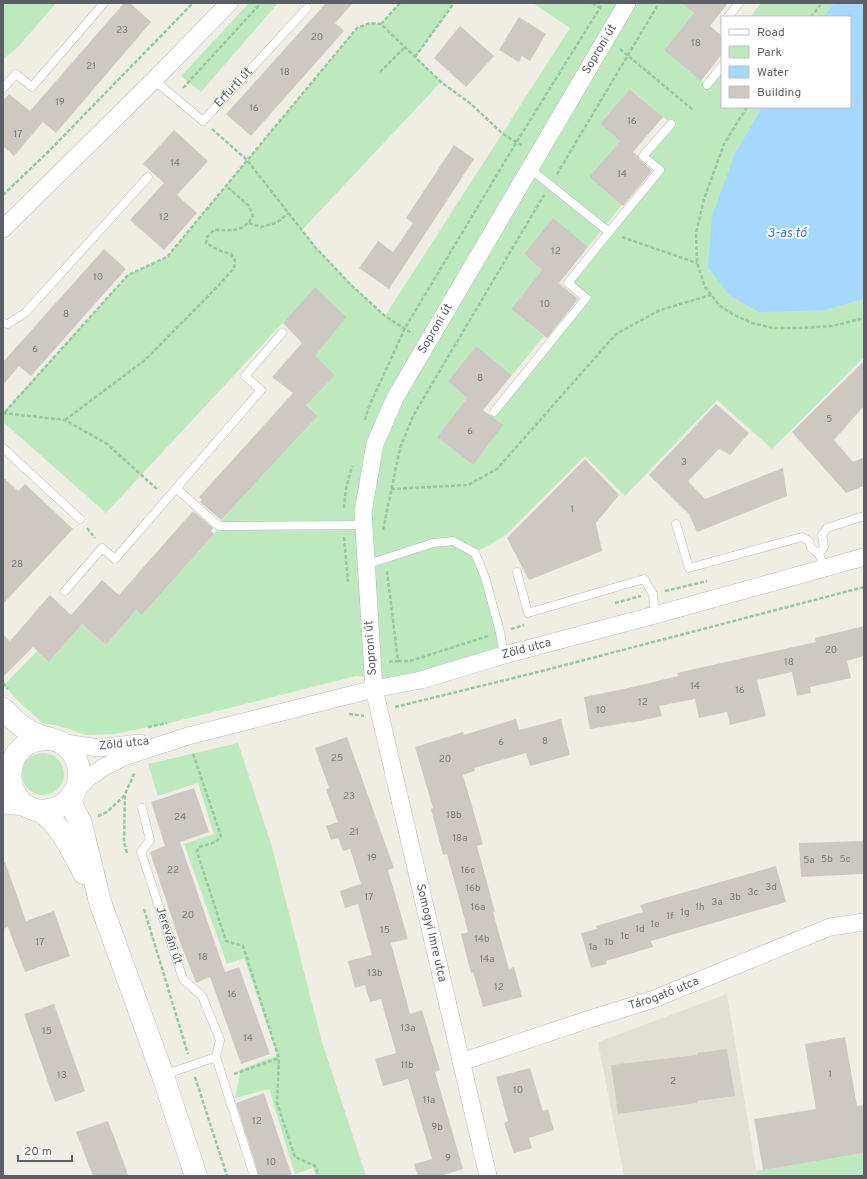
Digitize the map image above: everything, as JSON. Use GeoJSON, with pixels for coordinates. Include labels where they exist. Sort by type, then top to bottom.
{"type":"FeatureCollection","features":[{"type":"Feature","properties":{"kind":"street"},"geometry":{"type":"LineString","coordinates":[[3,229],[154,80],[229,3]]}},
{"type":"Feature","properties":{"kind":"street","name":"Soproni út"},"geometry":{"type":"LineString","coordinates":[[374,689],[365,565],[363,512],[375,444],[395,398],[627,3]]}},
{"type":"Feature","properties":{"kind":"street","name":"Zöld utca"},"geometry":{"type":"LineString","coordinates":[[74,794],[88,778],[104,767],[124,757],[188,736],[374,689],[421,680],[504,655],[655,615],[822,561],[864,558]]}},
{"type":"Feature","properties":{"kind":"street","name":"Somogyi Imre utca"},"geometry":{"type":"LineString","coordinates":[[374,689],[488,1176]]}},
{"type":"Feature","properties":{"kind":"street"},"geometry":{"type":"LineString","coordinates":[[3,709],[18,724],[31,733],[54,740],[69,748],[75,757],[79,768],[80,779],[74,794],[73,808],[80,824],[100,902],[163,1076],[196,1176]]}},
{"type":"Feature","properties":{"kind":"street","name":"Zöld utca"},"geometry":{"type":"LineString","coordinates":[[54,740],[98,748],[121,747],[188,736]]}},
{"type":"Feature","properties":{"kind":"street"},"geometry":{"type":"LineString","coordinates":[[54,740],[40,738],[26,743],[15,752],[6,762],[9,786],[16,798],[52,820],[62,832],[100,902]]}},
{"type":"Feature","properties":{"kind":"street"},"geometry":{"type":"LineString","coordinates":[[3,805],[52,810],[62,806],[74,794]]}},
{"type":"Feature","properties":{"kind":"street","name":"Tárogató utca"},"geometry":{"type":"LineString","coordinates":[[462,1062],[654,999],[830,927],[864,922]]}},
{"type":"Feature","properties":{"kind":"lane"},"geometry":{"type":"LineString","coordinates":[[3,88],[16,74],[32,87],[104,3]]}},
{"type":"Feature","properties":{"kind":"lane"},"geometry":{"type":"LineString","coordinates":[[729,16],[739,3]]}},
{"type":"Feature","properties":{"kind":"lane","name":"Erfurti út"},"geometry":{"type":"LineString","coordinates":[[203,121],[306,8]]}},
{"type":"Feature","properties":{"kind":"lane"},"geometry":{"type":"LineString","coordinates":[[707,85],[721,67]]}},
{"type":"Feature","properties":{"kind":"lane"},"geometry":{"type":"LineString","coordinates":[[154,80],[203,121]]}},
{"type":"Feature","properties":{"kind":"lane"},"geometry":{"type":"LineString","coordinates":[[494,412],[586,298],[568,283],[660,170],[643,156],[671,124]]}},
{"type":"Feature","properties":{"kind":"lane"},"geometry":{"type":"LineString","coordinates":[[533,161],[550,184],[608,232]]}},
{"type":"Feature","properties":{"kind":"lane"},"geometry":{"type":"LineString","coordinates":[[3,323],[8,324],[25,313],[148,177]]}},
{"type":"Feature","properties":{"kind":"lane"},"geometry":{"type":"LineString","coordinates":[[65,591],[102,548],[115,559],[261,390],[245,376],[282,333]]}},
{"type":"Feature","properties":{"kind":"lane"},"geometry":{"type":"LineString","coordinates":[[3,448],[80,520]]}},
{"type":"Feature","properties":{"kind":"lane"},"geometry":{"type":"LineString","coordinates":[[177,489],[220,526],[363,525]]}},
{"type":"Feature","properties":{"kind":"lane"},"geometry":{"type":"LineString","coordinates":[[822,561],[824,546],[822,535],[827,528],[864,516]]}},
{"type":"Feature","properties":{"kind":"lane"},"geometry":{"type":"LineString","coordinates":[[676,524],[689,568],[802,537],[809,541],[811,548],[822,561]]}},
{"type":"Feature","properties":{"kind":"lane"},"geometry":{"type":"LineString","coordinates":[[365,565],[433,543],[454,541],[475,554],[485,577],[500,632],[504,655]]}},
{"type":"Feature","properties":{"kind":"lane"},"geometry":{"type":"LineString","coordinates":[[517,572],[528,613],[644,579],[653,594],[655,615]]}},
{"type":"Feature","properties":{"kind":"lane","name":"Jereváni út"},"geometry":{"type":"LineString","coordinates":[[142,808],[150,840],[141,852],[183,979],[202,996],[220,1040],[216,1057],[254,1176]]}},
{"type":"Feature","properties":{"kind":"lane"},"geometry":{"type":"LineString","coordinates":[[163,1076],[216,1057]]}},
{"type":"Feature","properties":{"kind":"path"},"geometry":{"type":"LineString","coordinates":[[3,195],[49,151],[193,3]]}},
{"type":"Feature","properties":{"kind":"path"},"geometry":{"type":"LineString","coordinates":[[174,97],[261,3]]}},
{"type":"Feature","properties":{"kind":"path"},"geometry":{"type":"LineString","coordinates":[[382,24],[400,3]]}},
{"type":"Feature","properties":{"kind":"path"},"geometry":{"type":"LineString","coordinates":[[416,57],[454,3]]}},
{"type":"Feature","properties":{"kind":"path"},"geometry":{"type":"LineString","coordinates":[[386,558],[383,529],[400,448],[413,416],[659,3]]}},
{"type":"Feature","properties":{"kind":"path"},"geometry":{"type":"LineString","coordinates":[[812,16],[822,3]]}},
{"type":"Feature","properties":{"kind":"path"},"geometry":{"type":"LineString","coordinates":[[4,412],[128,275],[167,257],[357,28],[370,23],[382,24],[441,82],[471,104],[533,161]]}},
{"type":"Feature","properties":{"kind":"path"},"geometry":{"type":"LineString","coordinates":[[606,38],[693,110]]}},
{"type":"Feature","properties":{"kind":"path"},"geometry":{"type":"LineString","coordinates":[[380,72],[405,47]]}},
{"type":"Feature","properties":{"kind":"path"},"geometry":{"type":"LineString","coordinates":[[746,108],[724,144],[704,199],[696,233],[697,263],[705,287],[719,305],[735,316],[752,323],[773,328],[832,326],[864,318]]}},
{"type":"Feature","properties":{"kind":"path"},"geometry":{"type":"LineString","coordinates":[[203,121],[247,160],[315,247],[351,285],[385,316],[427,344]]}},
{"type":"Feature","properties":{"kind":"path"},"geometry":{"type":"LineString","coordinates":[[64,420],[145,360],[234,268],[235,260],[231,254],[218,250],[206,243],[207,237],[214,230],[240,229],[249,223],[253,216],[249,206],[226,186]]}},
{"type":"Feature","properties":{"kind":"path"},"geometry":{"type":"LineString","coordinates":[[249,223],[261,227],[276,223],[289,214]]}},
{"type":"Feature","properties":{"kind":"path"},"geometry":{"type":"LineString","coordinates":[[608,232],[697,263]]}},
{"type":"Feature","properties":{"kind":"path"},"geometry":{"type":"LineString","coordinates":[[392,489],[468,485],[497,469],[616,334],[660,310],[711,295]]}},
{"type":"Feature","properties":{"kind":"path"},"geometry":{"type":"LineString","coordinates":[[4,412],[64,420],[107,444],[168,499]]}},
{"type":"Feature","properties":{"kind":"path"},"geometry":{"type":"LineString","coordinates":[[80,520],[102,548]]}},
{"type":"Feature","properties":{"kind":"path"},"geometry":{"type":"LineString","coordinates":[[614,603],[713,579]]}},
{"type":"Feature","properties":{"kind":"path"},"geometry":{"type":"LineString","coordinates":[[394,707],[542,671],[864,588]]}},
{"type":"Feature","properties":{"kind":"path"},"geometry":{"type":"LineString","coordinates":[[193,754],[220,836],[216,842],[200,847],[197,852],[226,941],[242,946],[279,1058],[277,1102],[295,1157],[315,1166],[319,1176]]}},
{"type":"Feature","properties":{"kind":"path"},"geometry":{"type":"LineString","coordinates":[[124,757],[136,770],[126,794],[124,842],[128,856]]}},
{"type":"Feature","properties":{"kind":"path"},"geometry":{"type":"LineString","coordinates":[[144,907],[227,1176]]}},
{"type":"Feature","properties":{"kind":"path"},"geometry":{"type":"LineString","coordinates":[[223,1079],[279,1058]]}},
{"type":"Feature","properties":{"kind":"shaded area"},"geometry":{"type":"Polygon","coordinates":[[[727,994],[757,1176],[624,1176],[598,1042],[727,994]]]}},
{"type":"Feature","properties":{"kind":"green space"},"geometry":{"type":"Polygon","coordinates":[[[3,3],[56,3],[18,47],[3,59],[3,3]]]}},
{"type":"Feature","properties":{"kind":"green space"},"geometry":{"type":"Polygon","coordinates":[[[249,3],[278,3],[201,92],[181,76],[249,3]]]}},
{"type":"Feature","properties":{"kind":"green space"},"geometry":{"type":"Polygon","coordinates":[[[400,3],[454,3],[416,57],[441,82],[302,230],[332,264],[385,316],[570,28],[533,3],[681,3],[694,13],[664,50],[707,85],[721,67],[721,108],[761,108],[735,153],[825,310],[864,299],[864,360],[862,359],[772,449],[717,400],[625,496],[585,456],[506,535],[475,553],[504,655],[421,680],[356,676],[169,723],[114,734],[86,735],[59,726],[43,723],[19,702],[4,685],[37,651],[50,661],[82,624],[106,645],[136,610],[142,615],[214,534],[220,526],[223,518],[318,416],[306,404],[315,356],[315,288],[106,513],[3,422],[3,413],[128,275],[167,257],[357,28],[370,23],[382,24],[400,3]],[[631,89],[600,124],[620,141],[589,177],[622,205],[588,247],[553,219],[524,254],[542,270],[511,309],[544,336],[512,375],[476,346],[448,381],[467,398],[437,437],[473,465],[490,416],[586,298],[568,283],[660,171],[643,156],[671,124],[631,89]]]}},
{"type":"Feature","properties":{"kind":"green space"},"geometry":{"type":"Polygon","coordinates":[[[761,3],[834,3],[824,16],[751,16],[761,3]]]}},
{"type":"Feature","properties":{"kind":"green space"},"geometry":{"type":"Polygon","coordinates":[[[238,743],[272,847],[322,1042],[366,1176],[316,1176],[313,1168],[295,1174],[269,1089],[235,1098],[241,1069],[276,1056],[276,1051],[244,958],[227,964],[184,844],[214,834],[198,783],[158,796],[148,764],[238,743]]]}},
{"type":"Feature","properties":{"kind":"green space"},"geometry":{"type":"Polygon","coordinates":[[[43,753],[58,759],[64,774],[58,789],[43,795],[28,789],[22,774],[28,759],[43,753]]]}},
{"type":"Feature","properties":{"kind":"green space"},"geometry":{"type":"Polygon","coordinates":[[[864,1153],[864,1176],[757,1176],[756,1171],[864,1153]]]}},
{"type":"Feature","properties":{"kind":"water","name":"3-as tó"},"geometry":{"type":"Polygon","coordinates":[[[834,3],[864,3],[864,299],[825,310],[759,312],[729,295],[708,267],[712,217],[735,153],[761,108],[851,108],[851,16],[824,16],[834,3]]]}},
{"type":"Feature","properties":{"kind":"building"},"geometry":{"type":"Polygon","coordinates":[[[124,3],[130,3],[151,22],[56,133],[43,122],[14,156],[3,146],[3,101],[9,94],[30,111],[124,3]]]}},
{"type":"Feature","properties":{"kind":"building"},"geometry":{"type":"Polygon","coordinates":[[[326,3],[353,3],[335,23],[344,31],[251,136],[226,114],[326,3]]]}},
{"type":"Feature","properties":{"kind":"building"},"geometry":{"type":"Polygon","coordinates":[[[681,3],[728,3],[710,26],[721,35],[721,55],[701,81],[664,50],[694,13],[681,3]]]}},
{"type":"Feature","properties":{"kind":"building"},"geometry":{"type":"Polygon","coordinates":[[[519,17],[546,34],[530,61],[522,56],[519,62],[499,50],[519,17]]]}},
{"type":"Feature","properties":{"kind":"building"},"geometry":{"type":"Polygon","coordinates":[[[460,26],[494,56],[466,87],[434,58],[460,26]]]}},
{"type":"Feature","properties":{"kind":"building"},"geometry":{"type":"Polygon","coordinates":[[[630,89],[663,117],[633,152],[652,171],[623,206],[589,177],[620,141],[600,124],[630,89]]]}},
{"type":"Feature","properties":{"kind":"building"},"geometry":{"type":"Polygon","coordinates":[[[174,130],[208,161],[177,195],[197,213],[164,250],[130,220],[164,183],[143,164],[174,130]]]}},
{"type":"Feature","properties":{"kind":"building"},"geometry":{"type":"Polygon","coordinates":[[[454,145],[474,159],[389,289],[359,268],[378,241],[393,252],[413,223],[406,218],[454,145]]]}},
{"type":"Feature","properties":{"kind":"building"},"geometry":{"type":"Polygon","coordinates":[[[553,218],[588,247],[559,283],[578,299],[547,338],[511,309],[542,270],[524,254],[553,218]]]}},
{"type":"Feature","properties":{"kind":"building"},"geometry":{"type":"Polygon","coordinates":[[[104,249],[126,269],[31,376],[19,366],[3,385],[3,362],[104,249]]]}},
{"type":"Feature","properties":{"kind":"building"},"geometry":{"type":"Polygon","coordinates":[[[315,287],[346,317],[315,356],[335,375],[306,405],[318,416],[221,520],[200,502],[202,500],[199,497],[293,393],[272,377],[302,343],[283,323],[315,287]]]}},
{"type":"Feature","properties":{"kind":"building"},"geometry":{"type":"Polygon","coordinates":[[[476,346],[512,375],[483,410],[503,425],[473,465],[437,437],[467,398],[448,381],[476,346]]]}},
{"type":"Feature","properties":{"kind":"building"},"geometry":{"type":"Polygon","coordinates":[[[864,361],[864,406],[834,440],[853,462],[864,457],[864,486],[846,493],[792,432],[864,361]]]}},
{"type":"Feature","properties":{"kind":"building"},"geometry":{"type":"Polygon","coordinates":[[[716,404],[749,433],[730,455],[719,449],[688,481],[705,499],[783,468],[787,496],[697,532],[689,514],[649,475],[716,404]]]}},
{"type":"Feature","properties":{"kind":"building"},"geometry":{"type":"Polygon","coordinates":[[[585,459],[619,495],[596,523],[602,551],[529,580],[507,538],[585,459]]]}},
{"type":"Feature","properties":{"kind":"building"},"geometry":{"type":"Polygon","coordinates":[[[3,477],[18,491],[25,484],[73,529],[3,604],[3,477]]]}},
{"type":"Feature","properties":{"kind":"building"},"geometry":{"type":"Polygon","coordinates":[[[193,511],[213,528],[211,531],[214,534],[142,615],[136,610],[106,645],[82,624],[49,662],[33,647],[3,677],[3,634],[10,641],[50,595],[71,615],[102,580],[119,595],[193,511]]]}},
{"type":"Feature","properties":{"kind":"building"},"geometry":{"type":"Polygon","coordinates":[[[864,626],[864,656],[847,661],[851,678],[810,687],[811,693],[797,696],[792,672],[757,680],[766,716],[730,725],[727,712],[699,718],[695,699],[659,706],[662,716],[631,723],[590,729],[584,697],[678,676],[677,673],[816,642],[815,638],[864,626]]]}},
{"type":"Feature","properties":{"kind":"building"},"geometry":{"type":"Polygon","coordinates":[[[516,719],[519,730],[561,719],[570,755],[530,766],[526,753],[474,768],[475,771],[463,775],[483,844],[477,846],[495,912],[493,912],[509,969],[514,967],[522,997],[483,1007],[473,972],[471,973],[461,934],[468,932],[447,854],[443,855],[431,809],[433,808],[415,747],[463,732],[464,735],[516,719]]]}},
{"type":"Feature","properties":{"kind":"building"},"geometry":{"type":"Polygon","coordinates":[[[347,737],[394,868],[388,870],[408,939],[391,943],[410,1014],[422,1010],[440,1070],[435,1072],[463,1169],[440,1176],[418,1176],[414,1164],[432,1159],[408,1079],[383,1086],[375,1059],[396,1053],[381,999],[370,1002],[365,985],[355,988],[348,961],[372,955],[358,904],[345,908],[340,891],[361,884],[350,849],[343,851],[338,838],[331,840],[326,826],[338,822],[326,789],[329,788],[315,748],[347,737]]]}},
{"type":"Feature","properties":{"kind":"building"},"geometry":{"type":"Polygon","coordinates":[[[194,788],[209,832],[180,842],[225,972],[239,967],[270,1054],[241,1064],[210,977],[196,983],[180,942],[150,852],[165,846],[151,802],[194,788]]]}},
{"type":"Feature","properties":{"kind":"building"},"geometry":{"type":"Polygon","coordinates":[[[864,841],[864,874],[801,877],[799,843],[864,841]]]}},
{"type":"Feature","properties":{"kind":"building"},"geometry":{"type":"Polygon","coordinates":[[[3,862],[5,862],[26,921],[54,911],[70,956],[25,972],[8,927],[3,929],[3,862]]]}},
{"type":"Feature","properties":{"kind":"building"},"geometry":{"type":"Polygon","coordinates":[[[776,866],[786,902],[651,941],[653,947],[606,961],[607,964],[591,968],[581,933],[597,929],[596,926],[643,912],[640,905],[776,866]]]}},
{"type":"Feature","properties":{"kind":"building"},"geometry":{"type":"Polygon","coordinates":[[[54,1004],[85,1091],[55,1102],[24,1014],[54,1004]]]}},
{"type":"Feature","properties":{"kind":"building"},"geometry":{"type":"Polygon","coordinates":[[[845,1037],[857,1106],[864,1105],[864,1153],[763,1170],[754,1119],[816,1109],[805,1044],[845,1037]]]}},
{"type":"Feature","properties":{"kind":"building"},"geometry":{"type":"Polygon","coordinates":[[[727,1049],[735,1096],[618,1114],[611,1065],[698,1055],[697,1053],[727,1049]]]}},
{"type":"Feature","properties":{"kind":"building"},"geometry":{"type":"Polygon","coordinates":[[[530,1068],[543,1111],[548,1109],[554,1130],[529,1138],[532,1148],[514,1153],[504,1123],[508,1121],[496,1077],[530,1068]]]}},
{"type":"Feature","properties":{"kind":"building"},"geometry":{"type":"Polygon","coordinates":[[[264,1093],[292,1176],[259,1176],[236,1103],[264,1093]]]}},
{"type":"Feature","properties":{"kind":"building"},"geometry":{"type":"Polygon","coordinates":[[[108,1121],[128,1176],[93,1176],[76,1132],[108,1121]]]}}]}
